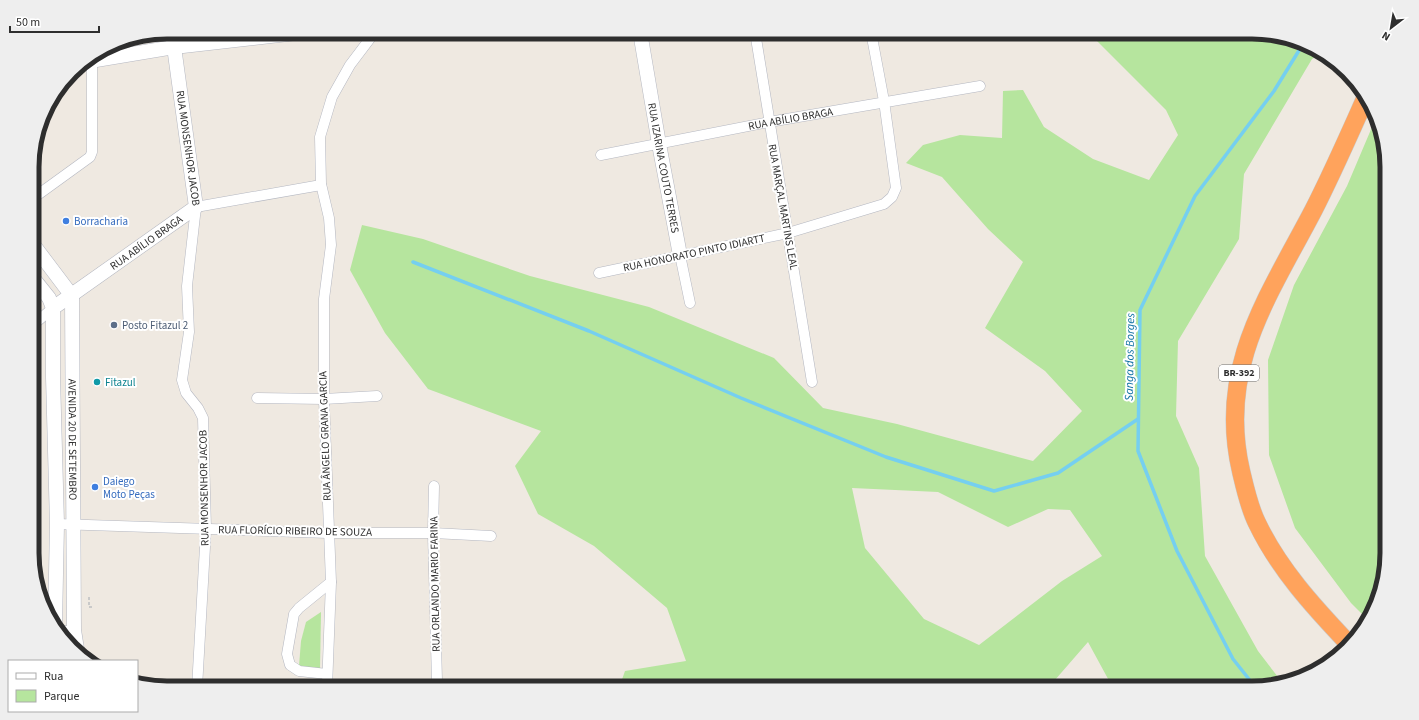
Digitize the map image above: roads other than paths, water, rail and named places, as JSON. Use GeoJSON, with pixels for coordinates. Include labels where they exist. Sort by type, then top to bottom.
{"type":"FeatureCollection","features":[{"type":"Feature","properties":{"kind":"highway","name":"BR-392"},"geometry":{"type":"LineString","coordinates":[[1345,640],[1294,583],[1272,550],[1256,522],[1245,491],[1238,458],[1235,418],[1239,374],[1244,353],[1253,329],[1278,274],[1313,210],[1363,104]]}},
{"type":"Feature","properties":{"kind":"street","name":"RUA MONSENHOR JACOB"},"geometry":{"type":"LineString","coordinates":[[173,39],[196,207],[187,286],[189,332],[182,380],[186,394],[198,408],[203,418],[206,529],[197,681]]}},
{"type":"Feature","properties":{"kind":"street"},"geometry":{"type":"LineString","coordinates":[[98,59],[174,47],[244,39]]}},
{"type":"Feature","properties":{"kind":"street","name":"RUA ÂNGELO GRANA GARCIA"},"geometry":{"type":"LineString","coordinates":[[327,681],[331,582],[324,399],[324,299],[331,245],[329,218],[321,185],[320,137],[332,97],[350,65],[370,39]]}},
{"type":"Feature","properties":{"kind":"street","name":"RUA IZARINA COUTO TERRES"},"geometry":{"type":"LineString","coordinates":[[641,39],[659,144],[690,303]]}},
{"type":"Feature","properties":{"kind":"street","name":"RUA MARÇAL MARTINS LEAL"},"geometry":{"type":"LineString","coordinates":[[756,39],[812,382]]}},
{"type":"Feature","properties":{"kind":"street"},"geometry":{"type":"LineString","coordinates":[[872,39],[884,101]]}},
{"type":"Feature","properties":{"kind":"street"},"geometry":{"type":"LineString","coordinates":[[39,194],[90,157],[92,152],[88,67]]}},
{"type":"Feature","properties":{"kind":"street","name":"RUA ABÍLIO BRAGA"},"geometry":{"type":"LineString","coordinates":[[601,155],[884,101],[980,86]]}},
{"type":"Feature","properties":{"kind":"street","name":"RUA HONORATO PINTO IDIARTT"},"geometry":{"type":"LineString","coordinates":[[599,273],[788,233],[884,204],[892,197],[896,188],[884,101]]}},
{"type":"Feature","properties":{"kind":"street","name":"RUA ABÍLIO BRAGA"},"geometry":{"type":"LineString","coordinates":[[39,320],[196,207],[321,185]]}},
{"type":"Feature","properties":{"kind":"street"},"geometry":{"type":"LineString","coordinates":[[39,252],[72,296]]}},
{"type":"Feature","properties":{"kind":"street"},"geometry":{"type":"LineString","coordinates":[[39,286],[54,308]]}},
{"type":"Feature","properties":{"kind":"street","name":"AVENIDA 20 DE SETEMBRO"},"geometry":{"type":"LineString","coordinates":[[72,296],[75,525],[74,630],[76,642]]}},
{"type":"Feature","properties":{"kind":"street","name":"AVENIDA 20 DE SETEMBRO"},"geometry":{"type":"LineString","coordinates":[[54,308],[53,377],[57,524],[55,615]]}},
{"type":"Feature","properties":{"kind":"street"},"geometry":{"type":"LineString","coordinates":[[53,377],[73,375]]}},
{"type":"Feature","properties":{"kind":"street"},"geometry":{"type":"LineString","coordinates":[[257,398],[324,399],[377,396]]}},
{"type":"Feature","properties":{"kind":"street","name":"RUA ORLANDO MARIO FARINA"},"geometry":{"type":"LineString","coordinates":[[434,486],[433,533],[437,681]]}},
{"type":"Feature","properties":{"kind":"street","name":"RUA FLORÍCIO RIBEIRO DE SOUZA"},"geometry":{"type":"LineString","coordinates":[[57,524],[328,533],[433,533],[491,536]]}},
{"type":"Feature","properties":{"kind":"street"},"geometry":{"type":"LineString","coordinates":[[327,674],[299,671],[290,665],[288,654],[294,614],[299,608],[331,582]]}},
{"type":"Feature","properties":{"kind":"street"},"geometry":{"type":"LineString","coordinates":[[66,631],[74,630]]}},
{"type":"Feature","properties":{"kind":"waterway","name":"Sanga dos Borges"},"geometry":{"type":"LineString","coordinates":[[1250,681],[1233,659],[1177,551],[1138,451],[1140,310],[1195,196],[1274,91],[1300,49]]}},
{"type":"Feature","properties":{"kind":"waterway"},"geometry":{"type":"LineString","coordinates":[[413,262],[589,331],[741,398],[886,457],[994,491],[1058,473],[1138,419]]}},
{"type":"Feature","properties":{"kind":"place","name":"Borracharia"},"geometry":{"type":"Point","coordinates":[66,221]}},
{"type":"Feature","properties":{"kind":"place","name":"Posto Fitazul 2"},"geometry":{"type":"Point","coordinates":[114,325]}},
{"type":"Feature","properties":{"kind":"place","name":"Fitazul"},"geometry":{"type":"Point","coordinates":[97,382]}},
{"type":"Feature","properties":{"kind":"place","name":"Daiego Moto Peças"},"geometry":{"type":"Point","coordinates":[95,487]}}]}
